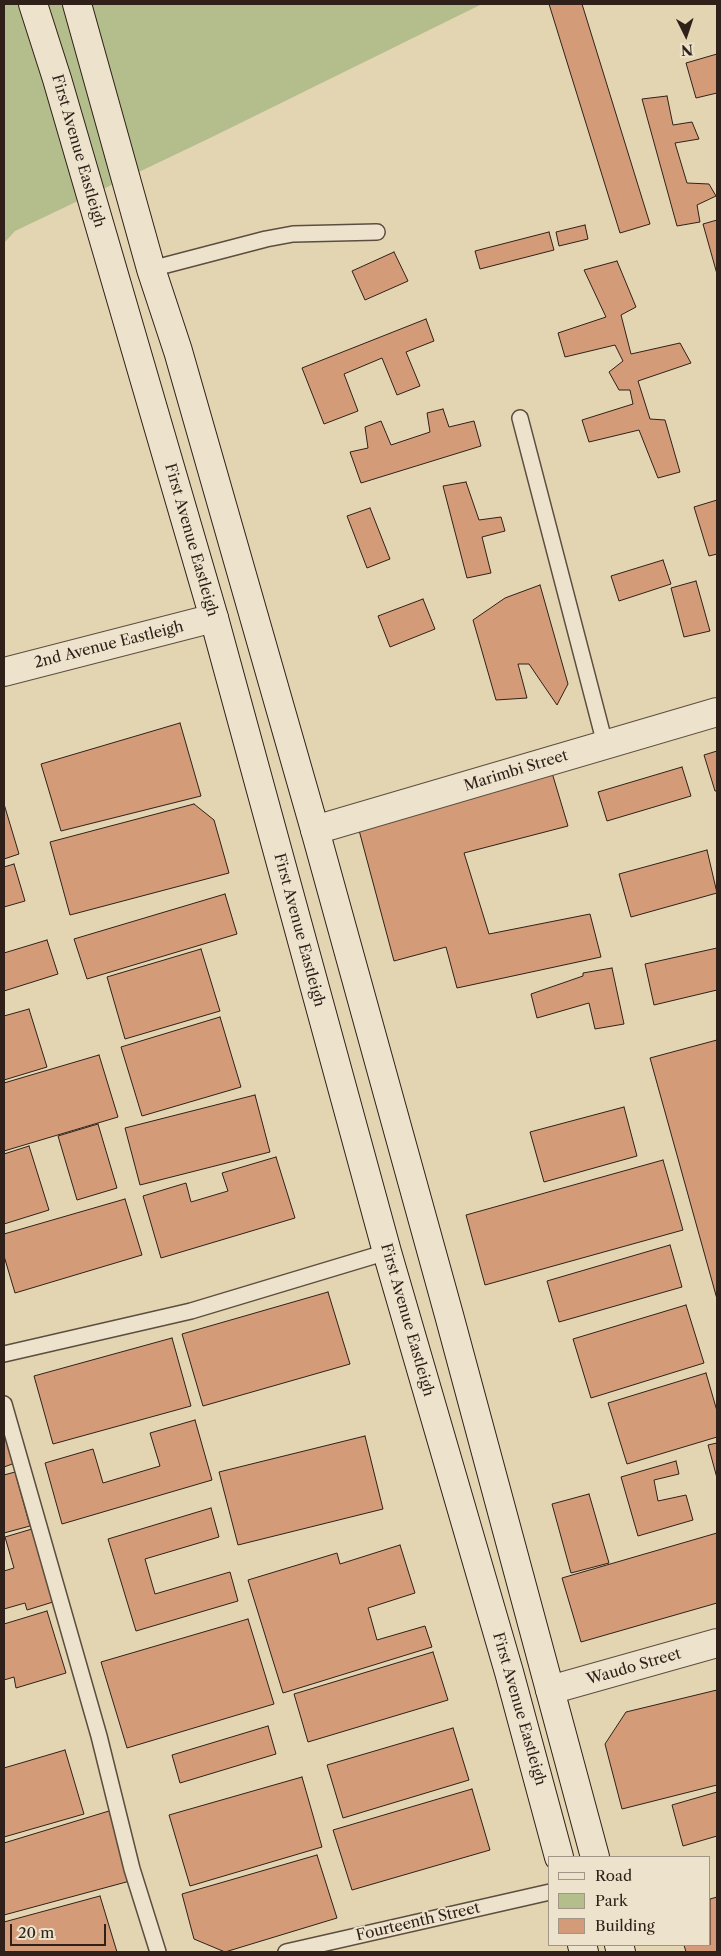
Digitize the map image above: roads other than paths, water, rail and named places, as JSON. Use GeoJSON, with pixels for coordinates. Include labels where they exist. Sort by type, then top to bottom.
{"type":"FeatureCollection","features":[{"type":"Feature","properties":{"kind":"main road","name":"First Avenue Eastleigh"},"geometry":{"type":"LineString","coordinates":[[34,4],[214,618],[387,1252],[508,1672],[559,1856]]}},
{"type":"Feature","properties":{"kind":"main road"},"geometry":{"type":"LineString","coordinates":[[77,4],[151,269],[178,351],[316,830],[595,1856]]}},
{"type":"Feature","properties":{"kind":"main road","name":"2nd Avenue Eastleigh"},"geometry":{"type":"LineString","coordinates":[[4,672],[214,618]]}},
{"type":"Feature","properties":{"kind":"main road","name":"Marimbi Street"},"geometry":{"type":"LineString","coordinates":[[316,830],[717,712]]}},
{"type":"Feature","properties":{"kind":"main road","name":"Waudo Street"},"geometry":{"type":"LineString","coordinates":[[550,1690],[717,1643]]}},
{"type":"Feature","properties":{"kind":"lane"},"geometry":{"type":"LineString","coordinates":[[151,269],[266,239],[293,234],[377,232]]}},
{"type":"Feature","properties":{"kind":"lane"},"geometry":{"type":"LineString","coordinates":[[520,418],[605,744]]}},
{"type":"Feature","properties":{"kind":"lane"},"geometry":{"type":"LineString","coordinates":[[4,1354],[191,1311],[387,1252]]}},
{"type":"Feature","properties":{"kind":"lane"},"geometry":{"type":"LineString","coordinates":[[4,1404],[99,1736],[132,1870],[158,1952]]}},
{"type":"Feature","properties":{"kind":"lane","name":"Fourteenth Street"},"geometry":{"type":"LineString","coordinates":[[286,1952],[548,1892]]}}]}
